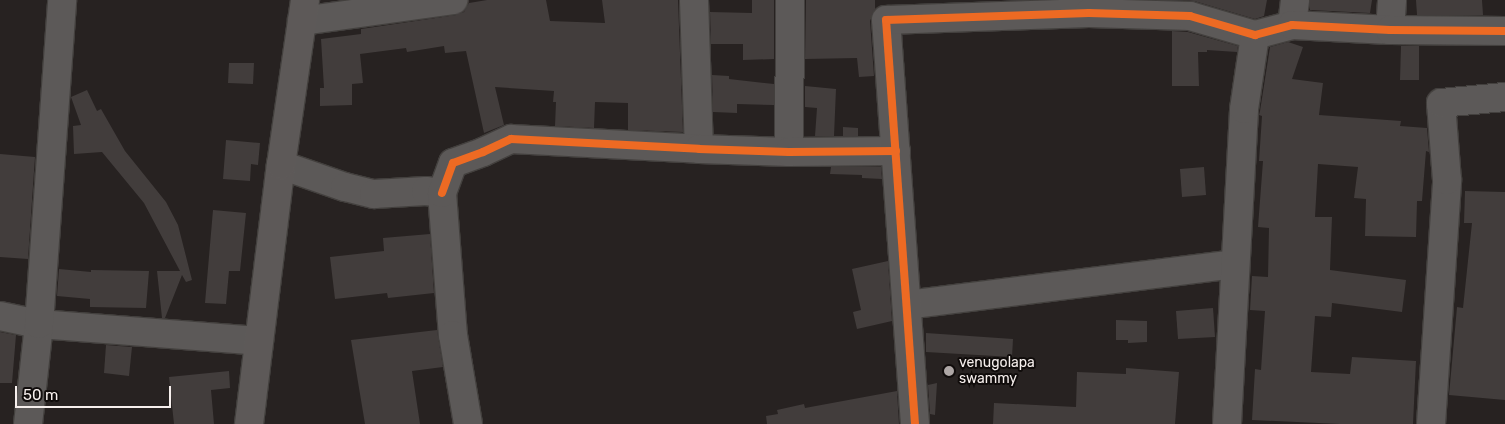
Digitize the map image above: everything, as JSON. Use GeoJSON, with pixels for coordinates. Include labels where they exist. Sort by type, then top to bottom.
{"type":"FeatureCollection","features":[{"type":"Feature","properties":{"kind":"main road"},"geometry":{"type":"LineString","coordinates":[[249,424],[258,341],[303,10]]}},
{"type":"Feature","properties":{"kind":"street"},"geometry":{"type":"LineString","coordinates":[[28,424],[39,324],[62,0]]}},
{"type":"Feature","properties":{"kind":"street"},"geometry":{"type":"LineString","coordinates":[[303,10],[454,0]]}},
{"type":"Feature","properties":{"kind":"street"},"geometry":{"type":"LineString","coordinates":[[694,0],[699,150]]}},
{"type":"Feature","properties":{"kind":"street"},"geometry":{"type":"LineString","coordinates":[[789,152],[790,0]]}},
{"type":"Feature","properties":{"kind":"street"},"geometry":{"type":"LineString","coordinates":[[1390,30],[1392,0]]}},
{"type":"Feature","properties":{"kind":"street"},"geometry":{"type":"LineString","coordinates":[[915,424],[886,20],[1089,13],[1190,16],[1255,35],[1293,13],[1390,30],[1505,31]]}},
{"type":"Feature","properties":{"kind":"street"},"geometry":{"type":"LineString","coordinates":[[1227,424],[1234,264],[1244,109],[1255,35]]}},
{"type":"Feature","properties":{"kind":"street"},"geometry":{"type":"LineString","coordinates":[[1431,424],[1447,180],[1441,103],[1505,97]]}},
{"type":"Feature","properties":{"kind":"street"},"geometry":{"type":"LineString","coordinates":[[468,424],[453,335],[442,193],[453,163],[511,139],[699,150],[789,152],[896,151]]}},
{"type":"Feature","properties":{"kind":"street"},"geometry":{"type":"LineString","coordinates":[[281,165],[345,187],[374,194],[426,191],[442,193]]}},
{"type":"Feature","properties":{"kind":"street"},"geometry":{"type":"LineString","coordinates":[[907,305],[1234,264]]}},
{"type":"Feature","properties":{"kind":"street"},"geometry":{"type":"LineString","coordinates":[[0,316],[39,324],[258,341]]}},
{"type":"Feature","properties":{"kind":"building"},"geometry":{"type":"Polygon","coordinates":[[[487,0],[546,0],[550,21],[605,23],[602,0],[678,0],[683,132],[628,130],[628,103],[595,102],[594,128],[555,126],[556,102],[553,102],[554,91],[495,87],[504,125],[484,133],[466,51],[445,53],[444,46],[407,52],[406,48],[360,54],[363,83],[352,84],[352,105],[320,106],[320,88],[324,88],[321,39],[361,34],[361,29],[456,15],[464,12],[469,3],[487,0]]]}},
{"type":"Feature","properties":{"kind":"building"},"geometry":{"type":"Polygon","coordinates":[[[752,0],[774,0],[774,59],[743,60],[743,44],[711,44],[710,12],[752,13],[752,0]]]}},
{"type":"Feature","properties":{"kind":"building"},"geometry":{"type":"Polygon","coordinates":[[[806,0],[875,0],[875,9],[870,21],[874,76],[859,77],[857,58],[805,59],[806,0]]]}},
{"type":"Feature","properties":{"kind":"building"},"geometry":{"type":"Polygon","coordinates":[[[1178,0],[1267,0],[1264,16],[1255,19],[1194,1],[1178,0]]]}},
{"type":"Feature","properties":{"kind":"building"},"geometry":{"type":"Polygon","coordinates":[[[1310,0],[1372,0],[1370,13],[1310,10],[1310,0]]]}},
{"type":"Feature","properties":{"kind":"building"},"geometry":{"type":"Polygon","coordinates":[[[1416,0],[1482,0],[1483,15],[1417,15],[1416,0]]]}},
{"type":"Feature","properties":{"kind":"building"},"geometry":{"type":"Polygon","coordinates":[[[1172,31],[1188,32],[1238,46],[1237,52],[1207,50],[1207,52],[1198,52],[1199,86],[1172,86],[1172,31]]]}},
{"type":"Feature","properties":{"kind":"building"},"geometry":{"type":"Polygon","coordinates":[[[1288,42],[1303,47],[1292,79],[1323,83],[1319,115],[1401,121],[1400,126],[1427,128],[1429,152],[1426,151],[1422,201],[1417,201],[1416,237],[1365,236],[1366,199],[1354,198],[1358,167],[1318,164],[1315,217],[1332,217],[1330,270],[1406,280],[1402,312],[1332,303],[1331,317],[1315,316],[1311,372],[1350,374],[1352,357],[1416,361],[1413,424],[1340,424],[1252,420],[1255,369],[1261,370],[1265,311],[1250,310],[1252,276],[1268,277],[1269,228],[1258,227],[1263,161],[1259,161],[1262,116],[1259,115],[1270,47],[1288,42]]]}},
{"type":"Feature","properties":{"kind":"building"},"geometry":{"type":"Polygon","coordinates":[[[1401,46],[1419,46],[1419,80],[1400,80],[1401,46]]]}},
{"type":"Feature","properties":{"kind":"building"},"geometry":{"type":"Polygon","coordinates":[[[229,63],[254,63],[253,84],[228,83],[229,63]]]}},
{"type":"Feature","properties":{"kind":"building"},"geometry":{"type":"Polygon","coordinates":[[[712,75],[729,76],[729,79],[774,84],[774,105],[737,104],[737,113],[713,112],[712,75]]]}},
{"type":"Feature","properties":{"kind":"building"},"geometry":{"type":"Polygon","coordinates":[[[805,86],[836,89],[834,136],[815,136],[817,108],[805,107],[805,86]]]}},
{"type":"Feature","properties":{"kind":"building"},"geometry":{"type":"Polygon","coordinates":[[[87,90],[97,111],[101,109],[125,151],[166,202],[178,225],[192,280],[186,282],[182,275],[165,318],[162,318],[157,271],[180,271],[144,203],[102,152],[74,154],[73,126],[81,125],[71,97],[87,90]]]}},
{"type":"Feature","properties":{"kind":"building"},"geometry":{"type":"Polygon","coordinates":[[[843,127],[858,128],[858,136],[843,136],[843,127]]]}},
{"type":"Feature","properties":{"kind":"building"},"geometry":{"type":"Polygon","coordinates":[[[226,140],[260,143],[258,165],[251,164],[250,181],[223,179],[226,140]]]}},
{"type":"Feature","properties":{"kind":"building"},"geometry":{"type":"Polygon","coordinates":[[[0,154],[35,157],[28,259],[0,257],[0,154]]]}},
{"type":"Feature","properties":{"kind":"building"},"geometry":{"type":"Polygon","coordinates":[[[831,167],[881,167],[882,179],[862,178],[862,175],[830,174],[831,167]]]}},
{"type":"Feature","properties":{"kind":"building"},"geometry":{"type":"Polygon","coordinates":[[[1204,167],[1206,195],[1182,197],[1180,169],[1204,167]]]}},
{"type":"Feature","properties":{"kind":"building"},"geometry":{"type":"Polygon","coordinates":[[[1465,191],[1505,192],[1505,400],[1449,395],[1457,307],[1463,308],[1472,223],[1464,223],[1465,191]]]}},
{"type":"Feature","properties":{"kind":"building"},"geometry":{"type":"Polygon","coordinates":[[[213,210],[246,213],[240,271],[229,271],[226,304],[205,303],[213,210]]]}},
{"type":"Feature","properties":{"kind":"building"},"geometry":{"type":"Polygon","coordinates":[[[430,234],[434,293],[388,298],[387,293],[335,299],[330,257],[384,251],[383,238],[430,234]]]}},
{"type":"Feature","properties":{"kind":"building"},"geometry":{"type":"Polygon","coordinates":[[[888,261],[892,321],[857,329],[853,312],[861,310],[852,269],[888,261]]]}},
{"type":"Feature","properties":{"kind":"building"},"geometry":{"type":"Polygon","coordinates":[[[59,269],[91,272],[91,270],[149,271],[146,308],[90,307],[90,299],[57,296],[59,269]]]}},
{"type":"Feature","properties":{"kind":"building"},"geometry":{"type":"Polygon","coordinates":[[[1213,308],[1215,337],[1178,339],[1176,311],[1213,308]]]}},
{"type":"Feature","properties":{"kind":"building"},"geometry":{"type":"Polygon","coordinates":[[[1116,320],[1147,321],[1147,342],[1128,343],[1128,340],[1116,340],[1116,320]]]}},
{"type":"Feature","properties":{"kind":"building"},"geometry":{"type":"Polygon","coordinates":[[[437,330],[443,367],[412,371],[420,424],[365,424],[351,340],[437,330]]]}},
{"type":"Feature","properties":{"kind":"building"},"geometry":{"type":"Polygon","coordinates":[[[0,332],[16,335],[12,383],[0,383],[0,332]]]}},
{"type":"Feature","properties":{"kind":"building"},"geometry":{"type":"Polygon","coordinates":[[[926,333],[1013,339],[1012,357],[926,352],[926,333]]]}},
{"type":"Feature","properties":{"kind":"building"},"geometry":{"type":"Polygon","coordinates":[[[106,345],[132,347],[129,376],[104,373],[106,345]]]}},
{"type":"Feature","properties":{"kind":"building"},"geometry":{"type":"Polygon","coordinates":[[[1126,368],[1179,372],[1175,424],[993,424],[994,403],[1076,407],[1077,372],[1126,374],[1126,368]]]}},
{"type":"Feature","properties":{"kind":"building"},"geometry":{"type":"Polygon","coordinates":[[[229,371],[230,388],[211,390],[214,424],[174,424],[169,377],[229,371]]]}},
{"type":"Feature","properties":{"kind":"building"},"geometry":{"type":"Polygon","coordinates":[[[937,383],[935,415],[930,414],[928,385],[937,383]]]}},
{"type":"Feature","properties":{"kind":"building"},"geometry":{"type":"Polygon","coordinates":[[[897,391],[899,424],[767,424],[766,416],[778,414],[777,410],[804,404],[805,408],[897,391]]]}},
{"type":"Feature","properties":{"kind":"cycle path"},"geometry":{"type":"LineString","coordinates":[[915,424],[886,20],[1089,13],[1190,16],[1255,35],[1292,25],[1390,30],[1505,31]]}},
{"type":"Feature","properties":{"kind":"cycle path"},"geometry":{"type":"LineString","coordinates":[[442,193],[453,163],[511,139],[789,152],[896,151]]}},
{"type":"Feature","properties":{"kind":"place","name":"venugolapa swammy"},"geometry":{"type":"Point","coordinates":[949,371]}}]}
